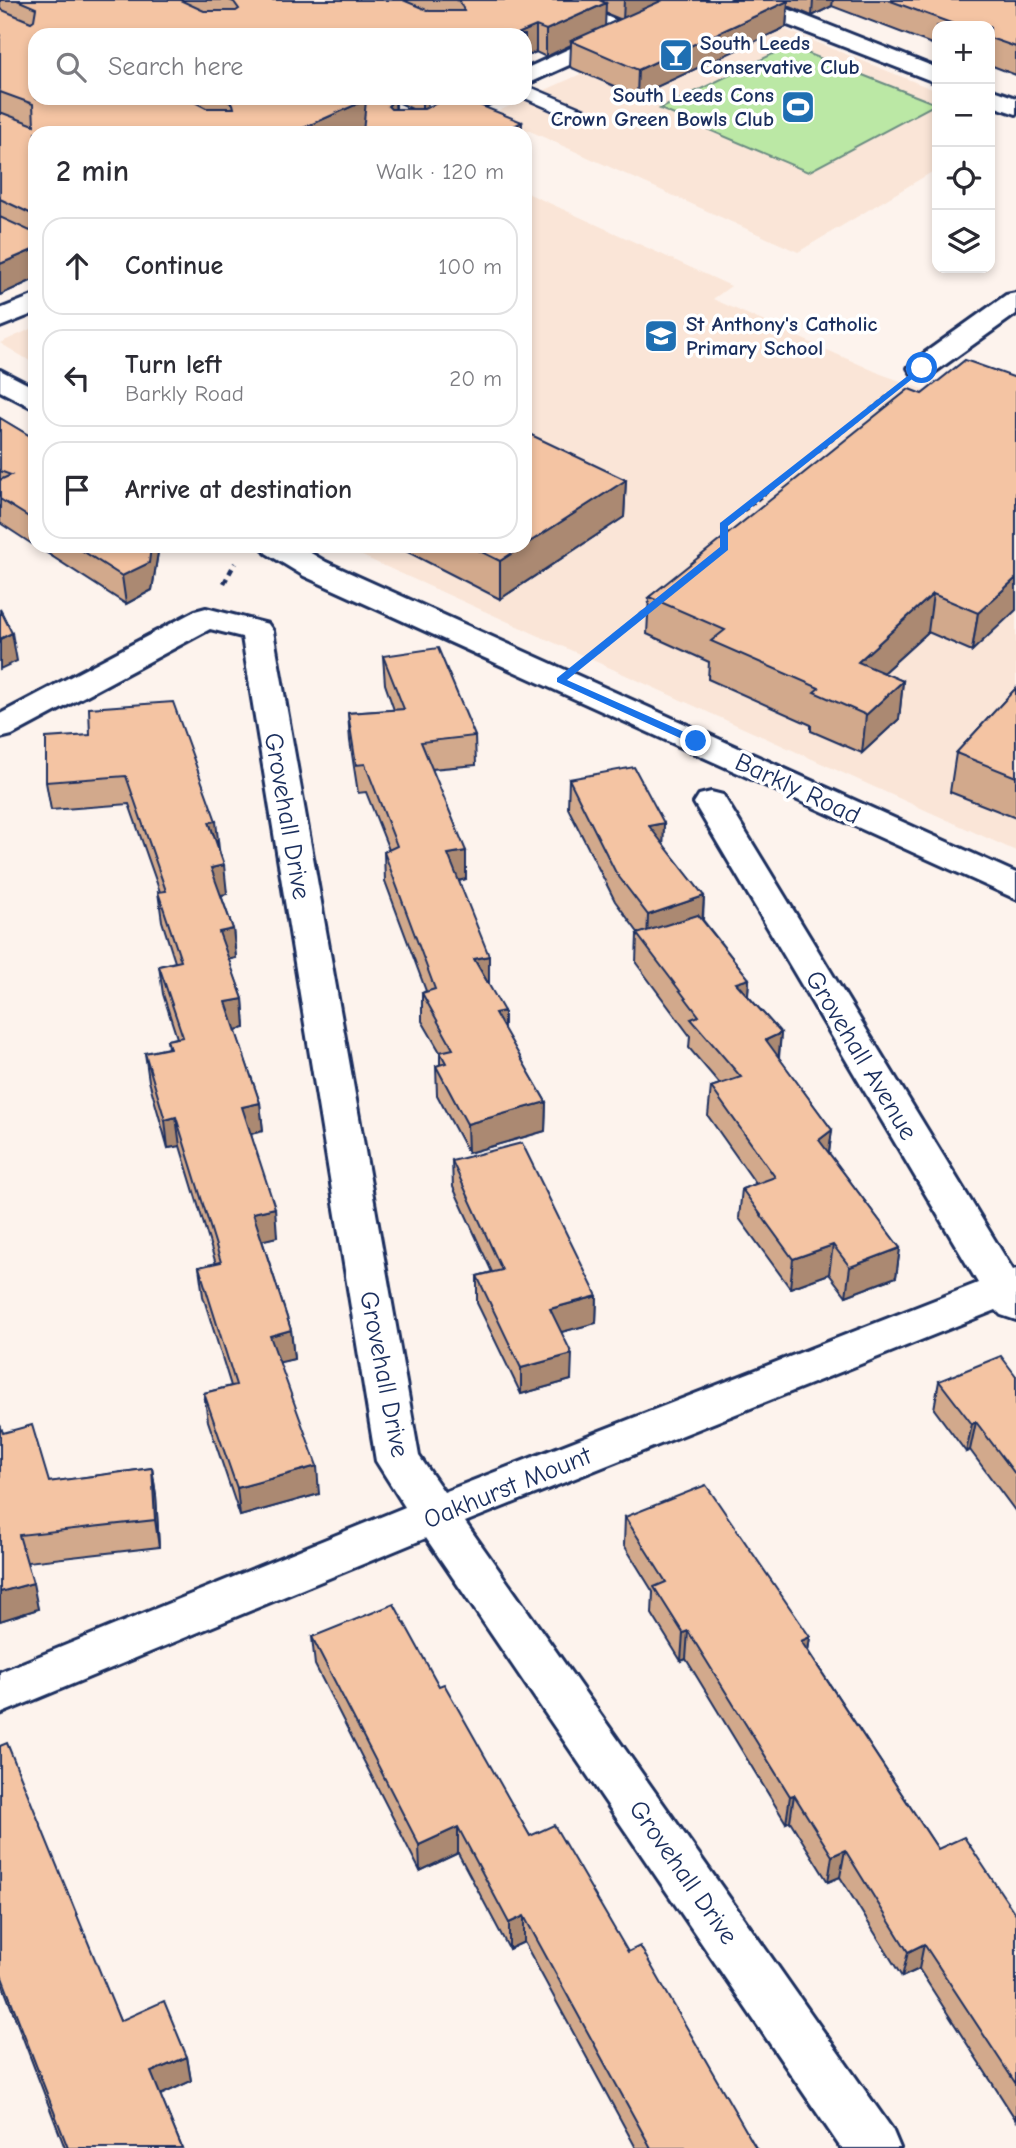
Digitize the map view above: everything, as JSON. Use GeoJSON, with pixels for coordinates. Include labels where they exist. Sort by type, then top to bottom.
{"type":"FeatureCollection","features":[{"type":"Feature","properties":{"kind":"street"},"geometry":{"type":"LineString","coordinates":[[532,75],[694,0]]}},
{"type":"Feature","properties":{"kind":"street"},"geometry":{"type":"LineString","coordinates":[[744,0],[932,74]]}},
{"type":"Feature","properties":{"kind":"street"},"geometry":{"type":"LineString","coordinates":[[995,98],[1016,107]]}},
{"type":"Feature","properties":{"kind":"street"},"geometry":{"type":"LineString","coordinates":[[408,124],[461,105]]}},
{"type":"Feature","properties":{"kind":"street"},"geometry":{"type":"LineString","coordinates":[[922,368],[1016,301]]}},
{"type":"Feature","properties":{"kind":"street"},"geometry":{"type":"LineString","coordinates":[[0,319],[28,306]]}},
{"type":"Feature","properties":{"kind":"street"},"geometry":{"type":"LineString","coordinates":[[0,379],[28,396]]}},
{"type":"Feature","properties":{"kind":"street","name":"Barkly Road"},"geometry":{"type":"LineString","coordinates":[[288,553],[315,569],[1016,887]]}},
{"type":"Feature","properties":{"kind":"street","name":"Grovehall Drive"},"geometry":{"type":"LineString","coordinates":[[0,728],[206,618],[257,631],[398,1461],[873,2148]]}},
{"type":"Feature","properties":{"kind":"street","name":"Grovehall Avenue"},"geometry":{"type":"LineString","coordinates":[[711,803],[1012,1293]]}},
{"type":"Feature","properties":{"kind":"street","name":"Oakhurst Mount"},"geometry":{"type":"LineString","coordinates":[[0,1693],[437,1514],[1012,1293]]}},
{"type":"Feature","properties":{"kind":"lane"},"geometry":{"type":"LineString","coordinates":[[555,0],[628,30]]}},
{"type":"Feature","properties":{"kind":"lane"},"geometry":{"type":"LineString","coordinates":[[532,80],[580,115]]}},
{"type":"Feature","properties":{"kind":"path"},"geometry":{"type":"LineString","coordinates":[[725,548],[724,525],[922,368]]}},
{"type":"Feature","properties":{"kind":"path"},"geometry":{"type":"LineString","coordinates":[[561,680],[663,598]]}},
{"type":"Feature","properties":{"kind":"shaded area"},"geometry":{"type":"Polygon","coordinates":[[[729,7],[932,89],[932,172],[798,252],[532,132],[532,126],[519,126],[492,114],[512,105],[532,105],[532,96],[729,7]]]}},
{"type":"Feature","properties":{"kind":"shaded area"},"geometry":{"type":"Polygon","coordinates":[[[532,195],[731,286],[713,299],[881,374],[937,394],[1016,411],[1016,851],[356,553],[532,553],[532,195]]]}},
{"type":"Feature","properties":{"kind":"shaded area"},"geometry":{"type":"Polygon","coordinates":[[[28,330],[28,360],[0,343],[28,330]]]}},
{"type":"Feature","properties":{"kind":"green space","name":"South Leeds Cons Crown Green Bowls Club"},"geometry":{"type":"Polygon","coordinates":[[[789,46],[932,102],[932,106],[808,172],[660,109],[789,46]]]}},
{"type":"Feature","properties":{"kind":"building"},"geometry":{"type":"Polygon","coordinates":[[[17,0],[180,0],[204,11],[239,9],[229,0],[403,0],[429,11],[464,11],[460,1],[456,0],[599,0],[606,3],[546,30],[536,26],[28,28],[28,102],[0,92],[0,9],[31,22],[34,20],[36,8],[17,0]]]}},
{"type":"Feature","properties":{"kind":"building"},"geometry":{"type":"Polygon","coordinates":[[[663,0],[788,1],[638,70],[571,41],[663,0]]]}},
{"type":"Feature","properties":{"kind":"building"},"geometry":{"type":"Polygon","coordinates":[[[888,0],[1016,0],[1016,47],[995,40],[995,21],[945,21],[888,0]]]}},
{"type":"Feature","properties":{"kind":"building"},"geometry":{"type":"Polygon","coordinates":[[[33,105],[200,105],[206,108],[234,108],[233,105],[355,105],[308,126],[28,126],[28,212],[0,199],[0,112],[34,125],[33,105]]]}},
{"type":"Feature","properties":{"kind":"building"},"geometry":{"type":"Polygon","coordinates":[[[366,105],[389,105],[391,109],[424,109],[433,105],[480,105],[522,122],[514,126],[364,126],[366,105]]]}},
{"type":"Feature","properties":{"kind":"building"},"geometry":{"type":"Polygon","coordinates":[[[0,217],[28,230],[28,252],[0,264],[0,217]]]}},
{"type":"Feature","properties":{"kind":"building"},"geometry":{"type":"Polygon","coordinates":[[[965,360],[1016,378],[1016,578],[978,613],[933,594],[858,662],[903,681],[866,715],[814,692],[819,688],[711,641],[725,630],[649,597],[909,389],[922,394],[965,360]]]}},
{"type":"Feature","properties":{"kind":"building"},"geometry":{"type":"Polygon","coordinates":[[[0,418],[28,435],[28,517],[0,499],[0,480],[11,475],[0,471],[0,418]]]}},
{"type":"Feature","properties":{"kind":"building"},"geometry":{"type":"Polygon","coordinates":[[[532,435],[626,480],[532,540],[532,435]]]}},
{"type":"Feature","properties":{"kind":"building"},"geometry":{"type":"Polygon","coordinates":[[[86,553],[150,553],[149,563],[122,576],[86,553]]]}},
{"type":"Feature","properties":{"kind":"building"},"geometry":{"type":"Polygon","coordinates":[[[484,553],[512,553],[500,561],[484,553]]]}},
{"type":"Feature","properties":{"kind":"building"},"geometry":{"type":"Polygon","coordinates":[[[0,609],[12,633],[0,639],[0,609]]]}},
{"type":"Feature","properties":{"kind":"building"},"geometry":{"type":"Polygon","coordinates":[[[438,648],[475,736],[421,742],[466,851],[448,854],[489,956],[474,959],[504,1011],[495,1013],[546,1102],[467,1124],[436,1066],[446,1063],[440,1052],[453,1049],[422,993],[435,989],[384,852],[397,846],[365,764],[356,765],[348,713],[404,709],[383,656],[438,648]]]}},
{"type":"Feature","properties":{"kind":"building"},"geometry":{"type":"Polygon","coordinates":[[[1016,688],[1016,777],[956,753],[1016,688]]]}},
{"type":"Feature","properties":{"kind":"building"},"geometry":{"type":"Polygon","coordinates":[[[173,702],[216,821],[209,822],[224,865],[211,868],[233,929],[219,932],[243,999],[226,1002],[260,1103],[242,1107],[275,1208],[253,1213],[291,1330],[270,1336],[317,1466],[237,1488],[204,1393],[236,1385],[199,1267],[221,1262],[176,1117],[165,1120],[145,1053],[170,1048],[167,1040],[183,1037],[159,966],[181,961],[158,892],[166,891],[126,776],[46,782],[46,738],[90,735],[89,708],[173,702]]]}},
{"type":"Feature","properties":{"kind":"building"},"geometry":{"type":"Polygon","coordinates":[[[634,767],[664,823],[649,826],[704,896],[648,915],[616,873],[569,779],[634,767]]]}},
{"type":"Feature","properties":{"kind":"building"},"geometry":{"type":"Polygon","coordinates":[[[698,915],[749,979],[736,983],[781,1033],[766,1040],[832,1130],[819,1140],[900,1248],[850,1267],[833,1245],[793,1259],[742,1189],[775,1177],[711,1087],[741,1077],[691,1019],[699,1016],[637,934],[698,915]]]}},
{"type":"Feature","properties":{"kind":"building"},"geometry":{"type":"Polygon","coordinates":[[[522,1143],[597,1296],[550,1309],[572,1354],[521,1368],[477,1276],[502,1270],[452,1161],[522,1143]]]}},
{"type":"Feature","properties":{"kind":"building"},"geometry":{"type":"Polygon","coordinates":[[[1001,1356],[1016,1376],[1016,1475],[976,1422],[972,1424],[939,1381],[1001,1356]]]}},
{"type":"Feature","properties":{"kind":"building"},"geometry":{"type":"Polygon","coordinates":[[[0,1425],[3,1433],[32,1425],[49,1482],[152,1468],[155,1520],[19,1535],[33,1583],[0,1592],[0,1425]]]}},
{"type":"Feature","properties":{"kind":"building"},"geometry":{"type":"Polygon","coordinates":[[[706,1485],[810,1637],[801,1641],[938,1849],[964,1837],[1016,1915],[1016,2084],[924,1944],[908,1952],[845,1850],[832,1856],[794,1795],[790,1796],[688,1631],[683,1633],[654,1587],[666,1582],[625,1517],[706,1485]]]}},
{"type":"Feature","properties":{"kind":"building"},"geometry":{"type":"Polygon","coordinates":[[[394,1604],[439,1686],[444,1684],[530,1836],[554,1825],[628,1952],[640,1946],[756,2148],[651,2148],[524,1916],[509,1923],[458,1827],[419,1845],[312,1637],[394,1604]]]}},
{"type":"Feature","properties":{"kind":"building"},"geometry":{"type":"Polygon","coordinates":[[[7,1743],[120,2021],[164,2001],[187,2057],[151,2072],[182,2148],[68,2148],[0,1972],[0,1746],[7,1743]]]}},
{"type":"Feature","properties":{"kind":"place","name":"South Leeds Conservative Club"},"geometry":{"type":"Point","coordinates":[676,55]}},
{"type":"Feature","properties":{"kind":"place","name":"South Leeds Cons Crown Green Bowls Club"},"geometry":{"type":"Point","coordinates":[798,107]}},
{"type":"Feature","properties":{"kind":"place","name":"St Anthony's Catholic Primary School"},"geometry":{"type":"Point","coordinates":[661,336]}},
{"type":"Feature","properties":{"kind":"route"},"geometry":{"type":"LineString","coordinates":[[696,741],[561,680],[725,548],[724,525],[922,368]]}}]}
